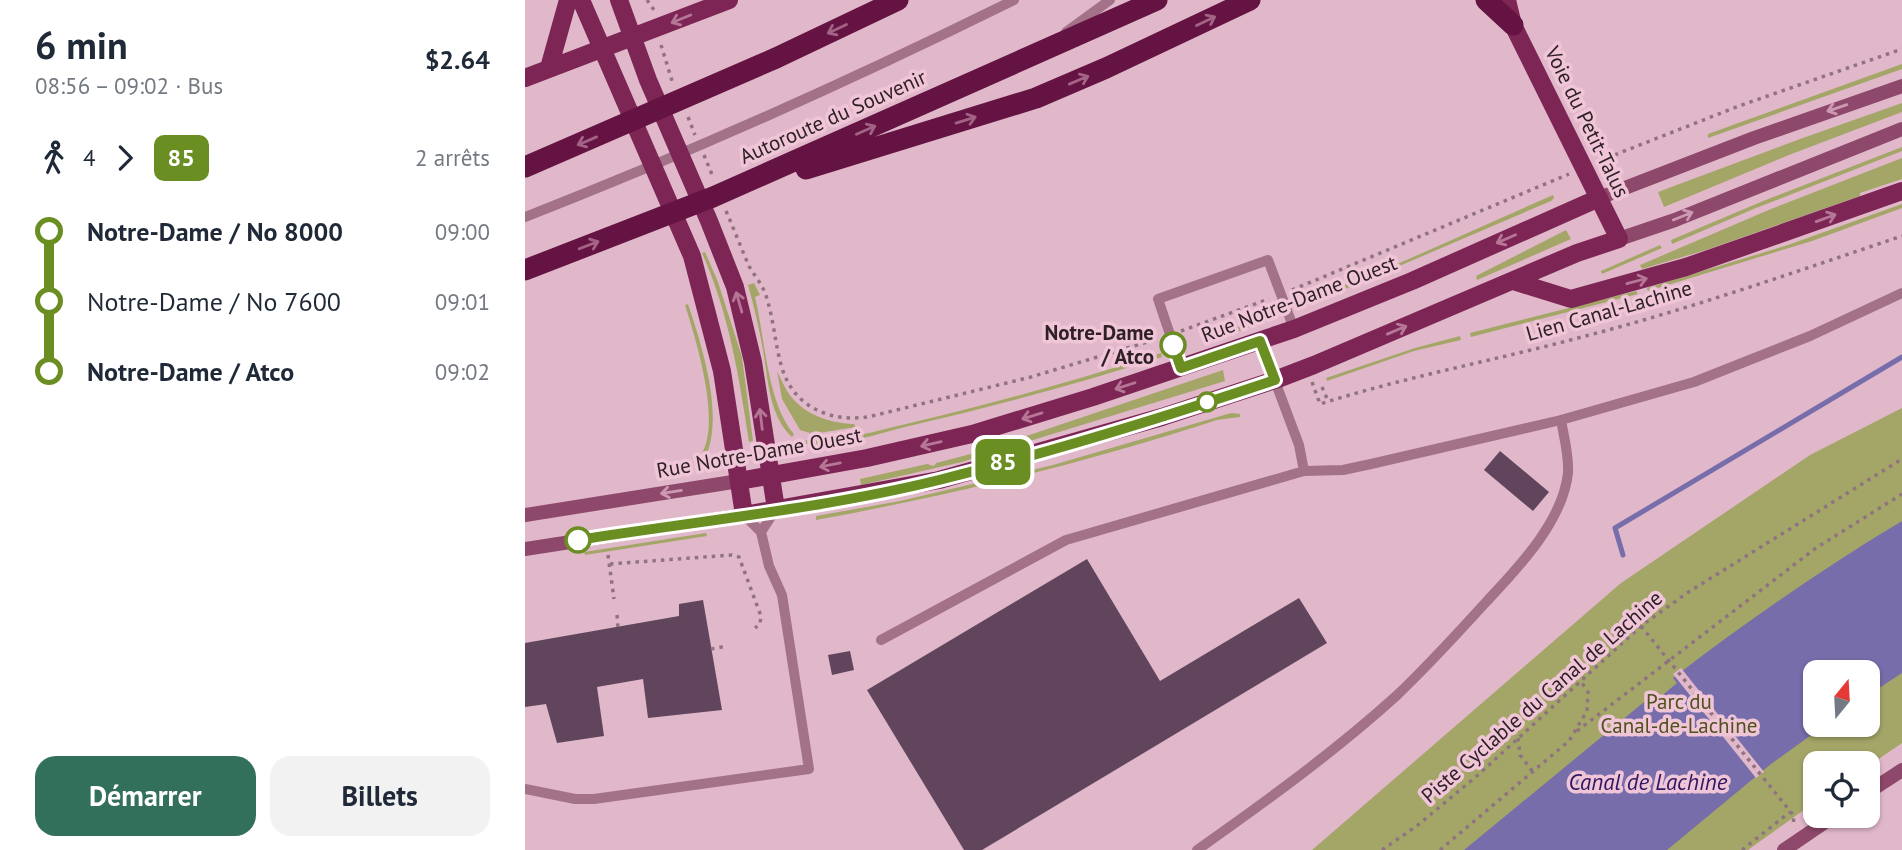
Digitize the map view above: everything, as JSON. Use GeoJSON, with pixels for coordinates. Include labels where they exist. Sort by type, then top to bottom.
{"type":"FeatureCollection","features":[{"type":"Feature","properties":{"kind":"highway"},"geometry":{"type":"LineString","coordinates":[[525,167],[763,64],[898,0]]}},
{"type":"Feature","properties":{"kind":"highway","name":"Autoroute du Souvenir"},"geometry":{"type":"LineString","coordinates":[[525,270],[713,197],[1157,0]]}},
{"type":"Feature","properties":{"kind":"highway"},"geometry":{"type":"LineString","coordinates":[[713,197],[1026,102],[1106,68],[1250,0]]}},
{"type":"Feature","properties":{"kind":"highway"},"geometry":{"type":"LineString","coordinates":[[1486,0],[1513,25]]}},
{"type":"Feature","properties":{"kind":"main road"},"geometry":{"type":"LineString","coordinates":[[549,68],[568,0]]}},
{"type":"Feature","properties":{"kind":"main road"},"geometry":{"type":"LineString","coordinates":[[581,0],[692,256],[722,371],[744,515]]}},
{"type":"Feature","properties":{"kind":"main road"},"geometry":{"type":"LineString","coordinates":[[619,0],[644,69],[719,244],[746,328],[776,509]]}},
{"type":"Feature","properties":{"kind":"main road"},"geometry":{"type":"LineString","coordinates":[[525,78],[729,0]]}},
{"type":"Feature","properties":{"kind":"main road","name":"Voie du Petit-Talus"},"geometry":{"type":"LineString","coordinates":[[1507,0],[1513,25],[1619,239]]}},
{"type":"Feature","properties":{"kind":"main road","name":"Rue Notre-Dame Ouest"},"geometry":{"type":"LineString","coordinates":[[525,515],[770,476],[867,458],[972,434],[1294,329],[1412,281],[1599,198],[1754,138],[1902,86]]}},
{"type":"Feature","properties":{"kind":"main road"},"geometry":{"type":"LineString","coordinates":[[525,548],[744,515],[939,480],[1162,417],[1307,368],[1577,253],[1675,219],[1902,129]]}},
{"type":"Feature","properties":{"kind":"main road"},"geometry":{"type":"LineString","coordinates":[[1513,281],[1571,299],[1686,267],[1902,191]]}},
{"type":"Feature","properties":{"kind":"main road"},"geometry":{"type":"LineString","coordinates":[[1880,784],[1902,770]]}},
{"type":"Feature","properties":{"kind":"main road"},"geometry":{"type":"LineString","coordinates":[[1790,848],[1818,828]]}},
{"type":"Feature","properties":{"kind":"lane"},"geometry":{"type":"LineString","coordinates":[[525,217],[703,145],[882,64],[1014,0]]}},
{"type":"Feature","properties":{"kind":"lane"},"geometry":{"type":"LineString","coordinates":[[1028,58],[1110,0]]}},
{"type":"Feature","properties":{"kind":"lane"},"geometry":{"type":"LineString","coordinates":[[1181,368],[1158,299],[1268,260],[1294,329]]}},
{"type":"Feature","properties":{"kind":"lane"},"geometry":{"type":"LineString","coordinates":[[881,639],[1066,540],[1304,471],[1343,470],[1561,420],[1694,382],[1810,336],[1902,293]]}},
{"type":"Feature","properties":{"kind":"lane"},"geometry":{"type":"LineString","coordinates":[[1260,341],[1299,444],[1304,471]]}},
{"type":"Feature","properties":{"kind":"lane"},"geometry":{"type":"LineString","coordinates":[[1197,850],[1352,734],[1447,644],[1504,583],[1541,537],[1562,495],[1568,474],[1561,420]]}},
{"type":"Feature","properties":{"kind":"lane"},"geometry":{"type":"LineString","coordinates":[[761,531],[776,509]]}},
{"type":"Feature","properties":{"kind":"lane"},"geometry":{"type":"LineString","coordinates":[[525,789],[575,799],[594,799],[809,769],[782,595],[769,566],[761,531],[744,515]]}},
{"type":"Feature","properties":{"kind":"path"},"geometry":{"type":"LineString","coordinates":[[647,0],[653,7]]}},
{"type":"Feature","properties":{"kind":"path"},"geometry":{"type":"LineString","coordinates":[[1607,156],[1902,49]]}},
{"type":"Feature","properties":{"kind":"path","name":"Rue Notre-Dame Ouest"},"geometry":{"type":"LineString","coordinates":[[1291,291],[1564,176]]}},
{"type":"Feature","properties":{"kind":"path","name":"Rue Notre-Dame Ouest"},"geometry":{"type":"LineString","coordinates":[[737,236],[767,299],[783,372],[795,394],[819,412],[840,418],[872,416],[1031,377],[1156,339]]}},
{"type":"Feature","properties":{"kind":"path","name":"Lien Canal-Lachine"},"geometry":{"type":"LineString","coordinates":[[1307,368],[1320,404],[1385,384],[1642,320],[1902,236]]}},
{"type":"Feature","properties":{"kind":"path","name":"Rue Notre-Dame Ouest"},"geometry":{"type":"LineString","coordinates":[[1183,330],[1276,297]]}},
{"type":"Feature","properties":{"kind":"path"},"geometry":{"type":"LineString","coordinates":[[1322,387],[1328,402]]}},
{"type":"Feature","properties":{"kind":"path","name":"Piste Cyclable du Canal de Lachine"},"geometry":{"type":"LineString","coordinates":[[1382,850],[1418,825],[1641,626],[1687,593],[1902,459]]}},
{"type":"Feature","properties":{"kind":"path"},"geometry":{"type":"LineString","coordinates":[[1577,731],[1816,548],[1902,494]]}},
{"type":"Feature","properties":{"kind":"path"},"geometry":{"type":"LineString","coordinates":[[608,555],[614,599]]}},
{"type":"Feature","properties":{"kind":"path"},"geometry":{"type":"LineString","coordinates":[[610,564],[736,556],[742,560],[761,616],[755,628]]}},
{"type":"Feature","properties":{"kind":"path"},"geometry":{"type":"LineString","coordinates":[[617,615],[618,627]]}},
{"type":"Feature","properties":{"kind":"path"},"geometry":{"type":"LineString","coordinates":[[1641,626],[1792,814],[1742,850]]}},
{"type":"Feature","properties":{"kind":"path"},"geometry":{"type":"LineString","coordinates":[[711,649],[727,646]]}},
{"type":"Feature","properties":{"kind":"path"},"geometry":{"type":"LineString","coordinates":[[1440,850],[1569,741],[1587,711],[1589,698],[1580,680]]}},
{"type":"Feature","properties":{"kind":"path"},"geometry":{"type":"LineString","coordinates":[[1518,738],[1520,755],[1533,772]]}},
{"type":"Feature","properties":{"kind":"green space"},"geometry":{"type":"Polygon","coordinates":[[[1902,64],[1902,69],[1708,138],[1708,134],[1902,64]]]}},
{"type":"Feature","properties":{"kind":"green space"},"geometry":{"type":"Polygon","coordinates":[[[1902,103],[1902,112],[1664,207],[1658,192],[1902,103]]]}},
{"type":"Feature","properties":{"kind":"green space"},"geometry":{"type":"Polygon","coordinates":[[[1902,147],[1902,151],[1672,244],[1671,240],[1763,201],[1902,147]]]}},
{"type":"Feature","properties":{"kind":"green space"},"geometry":{"type":"Polygon","coordinates":[[[1902,158],[1902,179],[1706,250],[1642,269],[1640,265],[1771,209],[1902,158]]]}},
{"type":"Feature","properties":{"kind":"green space"},"geometry":{"type":"Polygon","coordinates":[[[1553,195],[1551,201],[1299,309],[1298,304],[1402,262],[1553,195]]]}},
{"type":"Feature","properties":{"kind":"green space"},"geometry":{"type":"Polygon","coordinates":[[[1902,204],[1902,208],[1812,241],[1648,291],[1647,288],[1788,245],[1902,204]]]}},
{"type":"Feature","properties":{"kind":"green space"},"geometry":{"type":"Polygon","coordinates":[[[1566,230],[1571,239],[1477,280],[1476,276],[1566,230]]]}},
{"type":"Feature","properties":{"kind":"green space"},"geometry":{"type":"Polygon","coordinates":[[[1660,245],[1662,248],[1602,274],[1601,271],[1660,245]]]}},
{"type":"Feature","properties":{"kind":"green space"},"geometry":{"type":"Polygon","coordinates":[[[705,252],[718,282],[742,357],[753,441],[749,442],[732,346],[702,253],[705,252]]]}},
{"type":"Feature","properties":{"kind":"green space"},"geometry":{"type":"Polygon","coordinates":[[[754,283],[760,295],[755,297],[772,388],[785,421],[794,434],[792,437],[778,419],[771,396],[748,285],[754,283]]]}},
{"type":"Feature","properties":{"kind":"green space"},"geometry":{"type":"Polygon","coordinates":[[[1636,291],[1638,294],[1471,337],[1470,333],[1636,291]]]}},
{"type":"Feature","properties":{"kind":"green space"},"geometry":{"type":"Polygon","coordinates":[[[688,304],[705,359],[712,401],[711,439],[706,456],[702,453],[707,439],[708,401],[685,305],[688,304]]]}},
{"type":"Feature","properties":{"kind":"green space"},"geometry":{"type":"Polygon","coordinates":[[[1275,314],[1276,317],[1226,336],[1224,332],[1275,314]]]}},
{"type":"Feature","properties":{"kind":"green space"},"geometry":{"type":"Polygon","coordinates":[[[1460,336],[1461,340],[1414,351],[1327,381],[1326,378],[1415,348],[1460,336]]]}},
{"type":"Feature","properties":{"kind":"green space"},"geometry":{"type":"Polygon","coordinates":[[[1161,353],[1162,357],[1130,367],[970,411],[855,440],[805,444],[806,440],[856,436],[970,408],[1161,353]]]}},
{"type":"Feature","properties":{"kind":"green space"},"geometry":{"type":"Polygon","coordinates":[[[1223,370],[1225,381],[962,462],[861,485],[860,479],[927,464],[934,466],[936,463],[982,451],[1223,370]]]}},
{"type":"Feature","properties":{"kind":"green space"},"geometry":{"type":"Polygon","coordinates":[[[777,371],[787,391],[800,406],[816,416],[854,424],[856,427],[813,434],[800,430],[782,399],[777,371]]]}},
{"type":"Feature","properties":{"kind":"green space","name":"Parc du Canal-de-Lachine"},"geometry":{"type":"Polygon","coordinates":[[[1902,408],[1902,743],[1880,758],[1880,751],[1803,751],[1803,811],[1748,850],[1312,850],[1621,583],[1810,455],[1902,408]]]}},
{"type":"Feature","properties":{"kind":"green space"},"geometry":{"type":"Polygon","coordinates":[[[1231,413],[1240,414],[1240,417],[1217,420],[1018,477],[816,520],[816,516],[900,501],[1053,465],[1231,413]]]}},
{"type":"Feature","properties":{"kind":"green space"},"geometry":{"type":"Polygon","coordinates":[[[706,533],[707,536],[585,555],[584,552],[706,533]]]}},
{"type":"Feature","properties":{"kind":"water","name":"Canal de Lachine"},"geometry":{"type":"Polygon","coordinates":[[[1902,521],[1902,673],[1880,687],[1880,660],[1803,660],[1803,737],[1808,737],[1771,764],[1667,850],[1464,850],[1649,698],[1653,703],[1677,683],[1673,678],[1757,616],[1902,521]]]}},
{"type":"Feature","properties":{"kind":"pier"},"geometry":{"type":"Polygon","coordinates":[[[1681,668],[1764,772],[1756,778],[1673,674],[1681,668]]]}},
{"type":"Feature","properties":{"kind":"building"},"geometry":{"type":"Polygon","coordinates":[[[1500,451],[1549,492],[1533,511],[1484,470],[1500,451]]]}},
{"type":"Feature","properties":{"kind":"building"},"geometry":{"type":"Polygon","coordinates":[[[1087,559],[1160,681],[1299,598],[1327,643],[982,850],[964,850],[867,690],[1087,559]]]}},
{"type":"Feature","properties":{"kind":"building"},"geometry":{"type":"Polygon","coordinates":[[[703,600],[722,710],[648,718],[643,679],[597,687],[604,736],[557,743],[546,704],[525,707],[525,643],[679,616],[679,604],[703,600]]]}},
{"type":"Feature","properties":{"kind":"building"},"geometry":{"type":"Polygon","coordinates":[[[850,651],[854,670],[832,675],[828,655],[850,651]]]}},
{"type":"Feature","properties":{"kind":"waterway"},"geometry":{"type":"LineString","coordinates":[[1623,555],[1615,528],[1902,357]]}},
{"type":"Feature","properties":{"kind":"bus line","name":"85"},"geometry":{"type":"LineString","coordinates":[[578,540],[808,505],[939,480],[1162,417],[1275,380],[1260,341],[1181,368],[1173,345]]}},
{"type":"Feature","properties":{"kind":"place","name":"Notre-Dame / Atco"},"geometry":{"type":"Point","coordinates":[1173,345]}}]}
